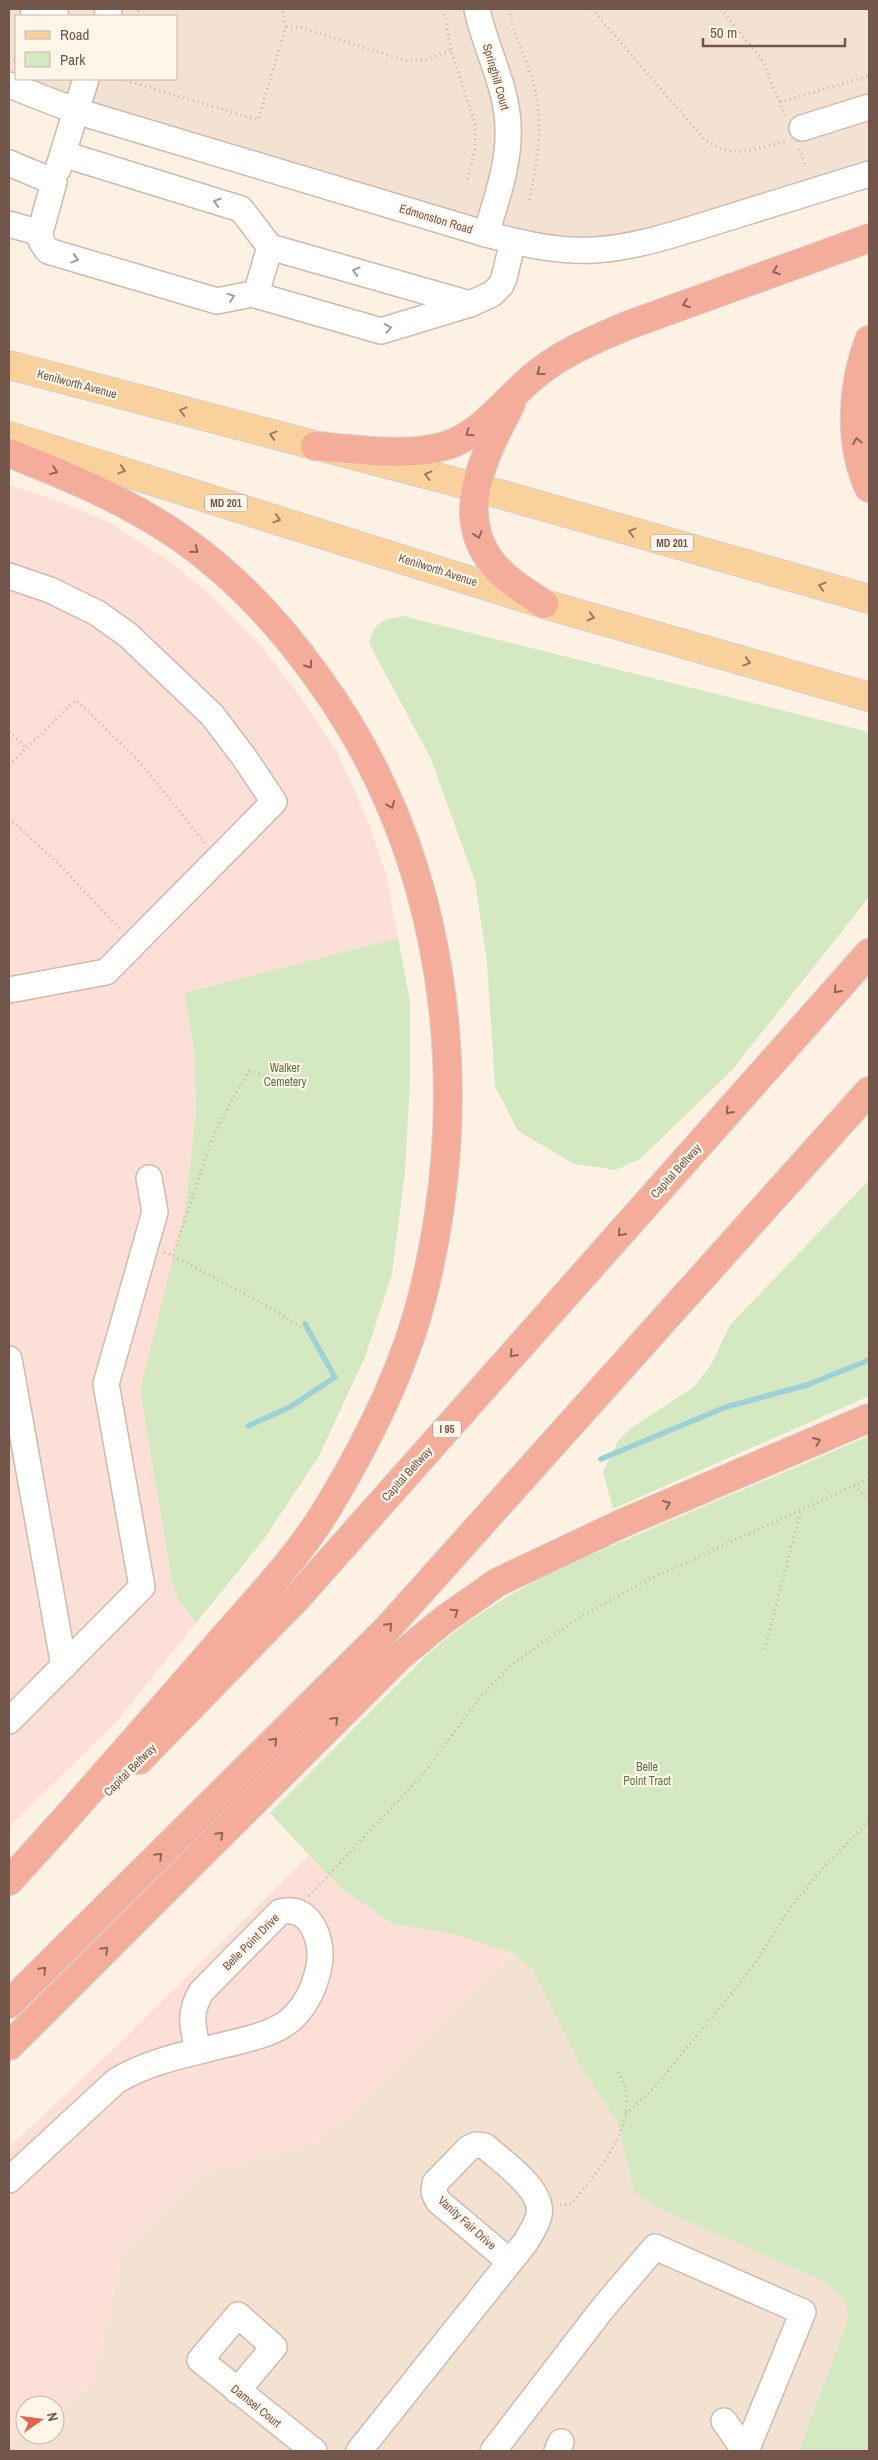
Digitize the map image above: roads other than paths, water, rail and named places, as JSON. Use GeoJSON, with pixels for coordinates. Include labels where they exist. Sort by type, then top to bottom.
{"type":"FeatureCollection","features":[{"type":"Feature","properties":{"kind":"highway"},"geometry":{"type":"LineString","coordinates":[[315,446],[408,451],[430,450],[449,445],[468,434],[538,372],[588,342],[626,326],[869,238]]}},
{"type":"Feature","properties":{"kind":"highway"},"geometry":{"type":"LineString","coordinates":[[869,340],[861,360],[855,399],[855,434],[863,474],[869,488]]}},
{"type":"Feature","properties":{"kind":"highway"},"geometry":{"type":"LineString","coordinates":[[519,390],[495,435],[475,487],[473,515],[479,540],[492,563],[516,585],[544,604]]}},
{"type":"Feature","properties":{"kind":"highway"},"geometry":{"type":"LineString","coordinates":[[9,453],[91,486],[178,536],[261,607],[298,650],[332,697],[366,752],[387,793],[407,843],[426,907],[438,969],[446,1028],[448,1092],[446,1162],[434,1240],[422,1298],[396,1374],[369,1433],[328,1508],[273,1580],[64,1821],[9,1881]]}},
{"type":"Feature","properties":{"kind":"highway","name":"Capital Beltway"},"geometry":{"type":"LineString","coordinates":[[9,1890],[142,1758],[296,1599],[869,953]]}},
{"type":"Feature","properties":{"kind":"highway"},"geometry":{"type":"LineString","coordinates":[[9,2004],[387,1629],[869,1091]]}},
{"type":"Feature","properties":{"kind":"highway"},"geometry":{"type":"LineString","coordinates":[[9,2046],[400,1656],[445,1619],[498,1582],[555,1554],[869,1418]]}},
{"type":"Feature","properties":{"kind":"main road","name":"Kenilworth Avenue"},"geometry":{"type":"LineString","coordinates":[[9,365],[475,487],[869,599]]}},
{"type":"Feature","properties":{"kind":"main road","name":"Kenilworth Avenue"},"geometry":{"type":"LineString","coordinates":[[9,436],[544,604],[869,697]]}},
{"type":"Feature","properties":{"kind":"street"},"geometry":{"type":"LineString","coordinates":[[33,9],[53,15]]}},
{"type":"Feature","properties":{"kind":"street","name":"Springhill Court"},"geometry":{"type":"LineString","coordinates":[[477,9],[501,86],[508,125],[504,167],[486,234]]}},
{"type":"Feature","properties":{"kind":"street"},"geometry":{"type":"LineString","coordinates":[[86,80],[40,233],[44,246],[48,251],[218,301],[242,294],[256,294],[381,330],[484,299],[501,285],[513,241]]}},
{"type":"Feature","properties":{"kind":"street","name":"Edmonston Road"},"geometry":{"type":"LineString","coordinates":[[9,85],[76,111],[529,246],[569,250],[627,246],[694,228],[869,174]]}},
{"type":"Feature","properties":{"kind":"street"},"geometry":{"type":"LineString","coordinates":[[798,139],[869,108]]}},
{"type":"Feature","properties":{"kind":"street"},"geometry":{"type":"LineString","coordinates":[[63,154],[242,209],[270,247],[470,304]]}},
{"type":"Feature","properties":{"kind":"street"},"geometry":{"type":"LineString","coordinates":[[9,164],[54,182]]}},
{"type":"Feature","properties":{"kind":"street"},"geometry":{"type":"LineString","coordinates":[[9,224],[40,233]]}},
{"type":"Feature","properties":{"kind":"street"},"geometry":{"type":"LineString","coordinates":[[256,294],[270,247]]}},
{"type":"Feature","properties":{"kind":"street"},"geometry":{"type":"LineString","coordinates":[[9,576],[50,590],[97,613],[128,635],[212,715],[244,757],[274,802],[106,972],[9,990]]}},
{"type":"Feature","properties":{"kind":"street"},"geometry":{"type":"LineString","coordinates":[[9,1721],[142,1587],[106,1384],[155,1212],[149,1178]]}},
{"type":"Feature","properties":{"kind":"street"},"geometry":{"type":"LineString","coordinates":[[9,1359],[64,1666]]}},
{"type":"Feature","properties":{"kind":"street","name":"Belle Point Drive"},"geometry":{"type":"LineString","coordinates":[[9,2180],[116,2081],[136,2069],[158,2061],[198,2051],[271,2032],[286,2023],[308,1998],[320,1964],[320,1950],[313,1926],[307,1917],[295,1911],[280,1912],[201,1992],[193,2006],[192,2019],[198,2051]]}},
{"type":"Feature","properties":{"kind":"street","name":"Vanity Fair Drive"},"geometry":{"type":"LineString","coordinates":[[476,2145],[485,2146],[532,2189],[539,2206],[536,2224],[510,2262],[438,2201],[434,2192],[435,2183],[469,2148],[476,2145]]}},
{"type":"Feature","properties":{"kind":"street"},"geometry":{"type":"LineString","coordinates":[[494,2451],[603,2308],[655,2247],[803,2312],[746,2451]]}},
{"type":"Feature","properties":{"kind":"street"},"geometry":{"type":"LineString","coordinates":[[359,2451],[510,2262]]}},
{"type":"Feature","properties":{"kind":"street","name":"Damsel Court"},"geometry":{"type":"LineString","coordinates":[[237,2391],[274,2346],[238,2315],[200,2360],[237,2391],[314,2451]]}},
{"type":"Feature","properties":{"kind":"street"},"geometry":{"type":"LineString","coordinates":[[724,2421],[746,2451]]}},
{"type":"Feature","properties":{"kind":"waterway"},"geometry":{"type":"LineString","coordinates":[[248,1426],[290,1407],[335,1377],[305,1324]]}},
{"type":"Feature","properties":{"kind":"waterway"},"geometry":{"type":"LineString","coordinates":[[601,1459],[726,1407],[807,1385],[869,1360]]}},
{"type":"Feature","properties":{"kind":"park label","name":"Walker Cemetery"},"geometry":{"type":"Point","coordinates":[285,1075]}},
{"type":"Feature","properties":{"kind":"park label","name":"Belle Point Tract"},"geometry":{"type":"Point","coordinates":[647,1774]}}]}
